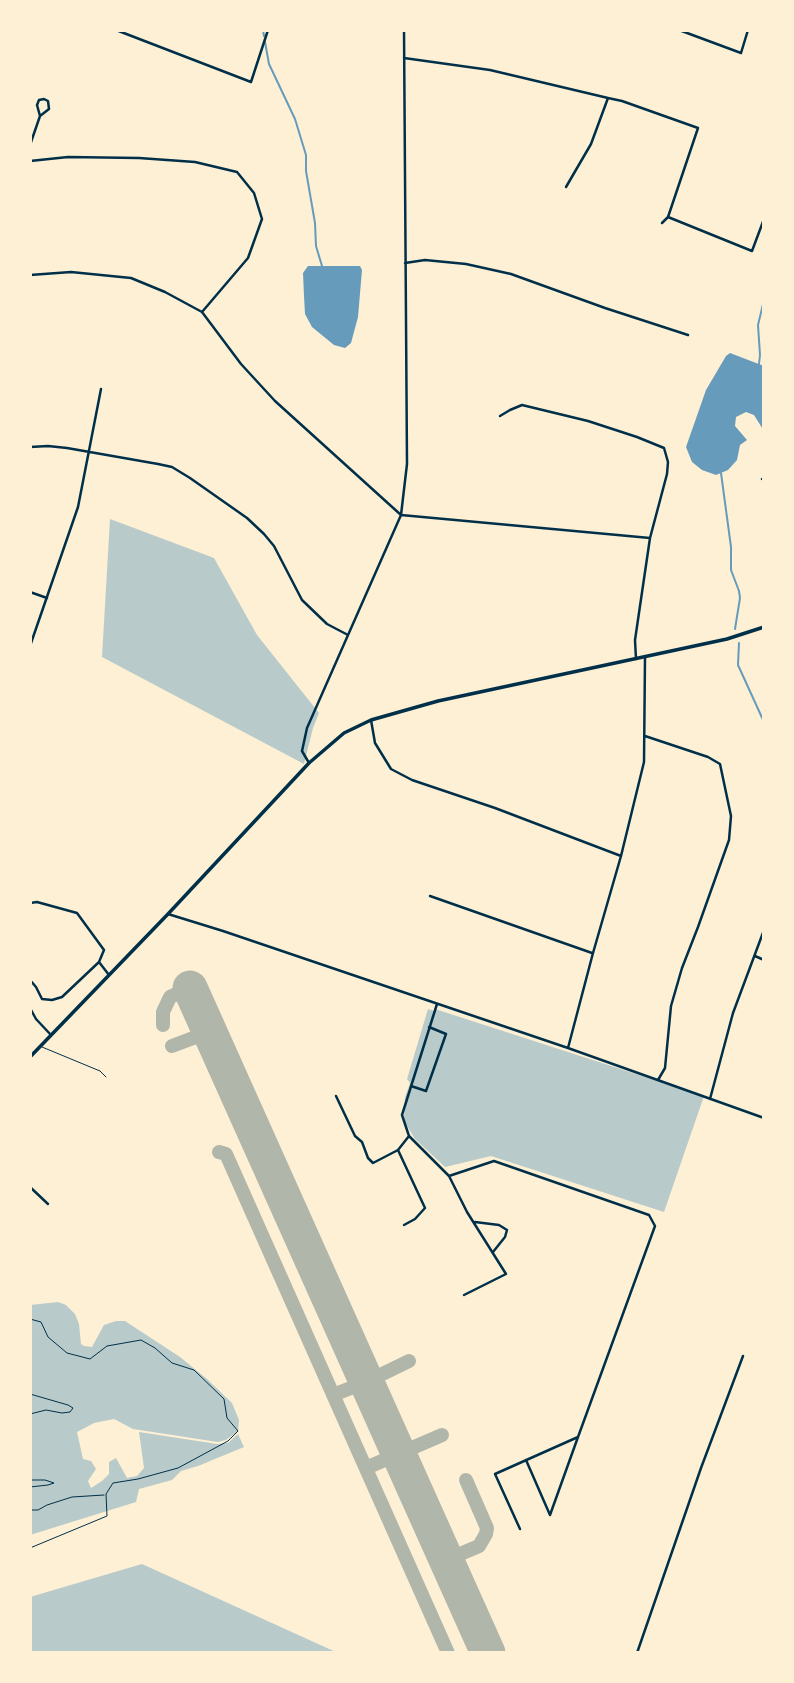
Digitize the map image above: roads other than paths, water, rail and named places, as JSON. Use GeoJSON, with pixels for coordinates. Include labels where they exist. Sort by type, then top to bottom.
{"type":"FeatureCollection","features":[{"type":"Feature","properties":{"kind":"main road"},"geometry":{"type":"LineString","coordinates":[[30,1057],[309,763],[344,733],[371,720],[452,698],[727,639],[764,627]]}},
{"type":"Feature","properties":{"kind":"street"},"geometry":{"type":"LineString","coordinates":[[116,30],[251,82],[268,30]]}},
{"type":"Feature","properties":{"kind":"street"},"geometry":{"type":"LineString","coordinates":[[309,763],[302,751],[307,728],[401,515],[407,464],[404,30]]}},
{"type":"Feature","properties":{"kind":"street"},"geometry":{"type":"LineString","coordinates":[[679,30],[741,53],[748,30]]}},
{"type":"Feature","properties":{"kind":"street"},"geometry":{"type":"LineString","coordinates":[[404,58],[490,70],[622,101],[698,128],[668,217],[663,223]]}},
{"type":"Feature","properties":{"kind":"street"},"geometry":{"type":"LineString","coordinates":[[566,187],[591,144],[608,98]]}},
{"type":"Feature","properties":{"kind":"street"},"geometry":{"type":"LineString","coordinates":[[30,145],[40,116],[49,109],[48,101],[44,99],[39,100],[37,105],[40,116]]}},
{"type":"Feature","properties":{"kind":"street"},"geometry":{"type":"LineString","coordinates":[[30,162],[68,157],[139,158],[195,162],[237,172],[254,193],[262,219],[248,258],[202,312]]}},
{"type":"Feature","properties":{"kind":"street"},"geometry":{"type":"LineString","coordinates":[[668,217],[752,250],[764,219]]}},
{"type":"Feature","properties":{"kind":"street"},"geometry":{"type":"LineString","coordinates":[[405,263],[425,260],[466,264],[511,274],[688,335]]}},
{"type":"Feature","properties":{"kind":"street"},"geometry":{"type":"LineString","coordinates":[[30,275],[71,272],[131,278],[202,312],[241,364],[275,401],[401,515],[650,538]]}},
{"type":"Feature","properties":{"kind":"street"},"geometry":{"type":"LineString","coordinates":[[30,646],[78,508],[102,389]]}},
{"type":"Feature","properties":{"kind":"street"},"geometry":{"type":"LineString","coordinates":[[500,416],[523,405],[637,437],[664,448],[668,462],[667,474],[650,538],[635,640],[636,659]]}},
{"type":"Feature","properties":{"kind":"street"},"geometry":{"type":"LineString","coordinates":[[30,447],[48,446],[90,451],[172,467],[247,518],[264,534],[274,546],[302,600],[327,624],[348,635]]}},
{"type":"Feature","properties":{"kind":"street"},"geometry":{"type":"LineString","coordinates":[[30,592],[47,598]]}},
{"type":"Feature","properties":{"kind":"street"},"geometry":{"type":"LineString","coordinates":[[568,1048],[644,762],[645,657]]}},
{"type":"Feature","properties":{"kind":"street"},"geometry":{"type":"LineString","coordinates":[[371,720],[375,743],[391,769],[412,780],[621,856]]}},
{"type":"Feature","properties":{"kind":"street"},"geometry":{"type":"LineString","coordinates":[[645,736],[708,757],[720,764],[731,816],[729,840],[682,968],[671,1006],[665,1068],[658,1080]]}},
{"type":"Feature","properties":{"kind":"street"},"geometry":{"type":"LineString","coordinates":[[430,896],[593,953]]}},
{"type":"Feature","properties":{"kind":"street"},"geometry":{"type":"LineString","coordinates":[[30,903],[37,902],[77,914],[104,950],[99,962],[62,997],[42,999],[30,980]]}},
{"type":"Feature","properties":{"kind":"street"},"geometry":{"type":"LineString","coordinates":[[168,914],[568,1048],[764,1118]]}},
{"type":"Feature","properties":{"kind":"street"},"geometry":{"type":"LineString","coordinates":[[710,1099],[733,1013],[764,929]]}},
{"type":"Feature","properties":{"kind":"street"},"geometry":{"type":"LineString","coordinates":[[755,956],[764,960]]}},
{"type":"Feature","properties":{"kind":"street"},"geometry":{"type":"LineString","coordinates":[[99,962],[109,975]]}},
{"type":"Feature","properties":{"kind":"street"},"geometry":{"type":"LineString","coordinates":[[437,1004],[402,1115],[409,1136],[449,1176],[506,1273],[464,1294]]}},
{"type":"Feature","properties":{"kind":"street"},"geometry":{"type":"LineString","coordinates":[[30,1008],[51,1035]]}},
{"type":"Feature","properties":{"kind":"street"},"geometry":{"type":"LineString","coordinates":[[411,1086],[426,1091],[446,1034],[429,1027]]}},
{"type":"Feature","properties":{"kind":"street"},"geometry":{"type":"LineString","coordinates":[[336,1096],[355,1136],[362,1142],[368,1158],[373,1163],[398,1150],[409,1136]]}},
{"type":"Feature","properties":{"kind":"street"},"geometry":{"type":"LineString","coordinates":[[398,1150],[425,1208],[415,1219],[404,1225]]}},
{"type":"Feature","properties":{"kind":"street"},"geometry":{"type":"LineString","coordinates":[[449,1176],[494,1161],[649,1215],[655,1226],[550,1515],[526,1460]]}},
{"type":"Feature","properties":{"kind":"street"},"geometry":{"type":"LineString","coordinates":[[30,1186],[48,1204]]}},
{"type":"Feature","properties":{"kind":"street"},"geometry":{"type":"LineString","coordinates":[[474,1221],[499,1225],[507,1230],[493,1252]]}},
{"type":"Feature","properties":{"kind":"street"},"geometry":{"type":"LineString","coordinates":[[637,1653],[743,1356]]}},
{"type":"Feature","properties":{"kind":"street"},"geometry":{"type":"LineString","coordinates":[[520,1529],[495,1474],[578,1437]]}},
{"type":"Feature","properties":{"kind":"lane"},"geometry":{"type":"LineString","coordinates":[[40,1046],[100,1071],[106,1077]]}},
{"type":"Feature","properties":{"kind":"water"},"geometry":{"type":"Polygon","coordinates":[[[308,266],[360,266],[362,270],[358,317],[351,343],[345,348],[334,345],[312,327],[305,314],[303,273],[308,266]]]}},
{"type":"Feature","properties":{"kind":"water"},"geometry":{"type":"Polygon","coordinates":[[[730,353],[764,366],[764,431],[754,415],[746,412],[736,417],[735,426],[747,440],[740,445],[737,460],[728,470],[716,475],[702,470],[692,462],[686,447],[706,390],[730,353]]]}},
{"type":"Feature","properties":{"kind":"waterway"},"geometry":{"type":"LineString","coordinates":[[263,30],[264,36]]}},
{"type":"Feature","properties":{"kind":"waterway"},"geometry":{"type":"LineString","coordinates":[[265,42],[269,64],[295,119],[306,155],[316,246],[322,266]]}},
{"type":"Feature","properties":{"kind":"waterway"},"geometry":{"type":"LineString","coordinates":[[759,364],[758,325],[764,300]]}},
{"type":"Feature","properties":{"kind":"waterway"},"geometry":{"type":"LineString","coordinates":[[721,473],[731,547],[731,570],[740,598],[735,629]]}},
{"type":"Feature","properties":{"kind":"waterway"},"geometry":{"type":"LineString","coordinates":[[739,643],[738,665],[764,722]]}}]}
